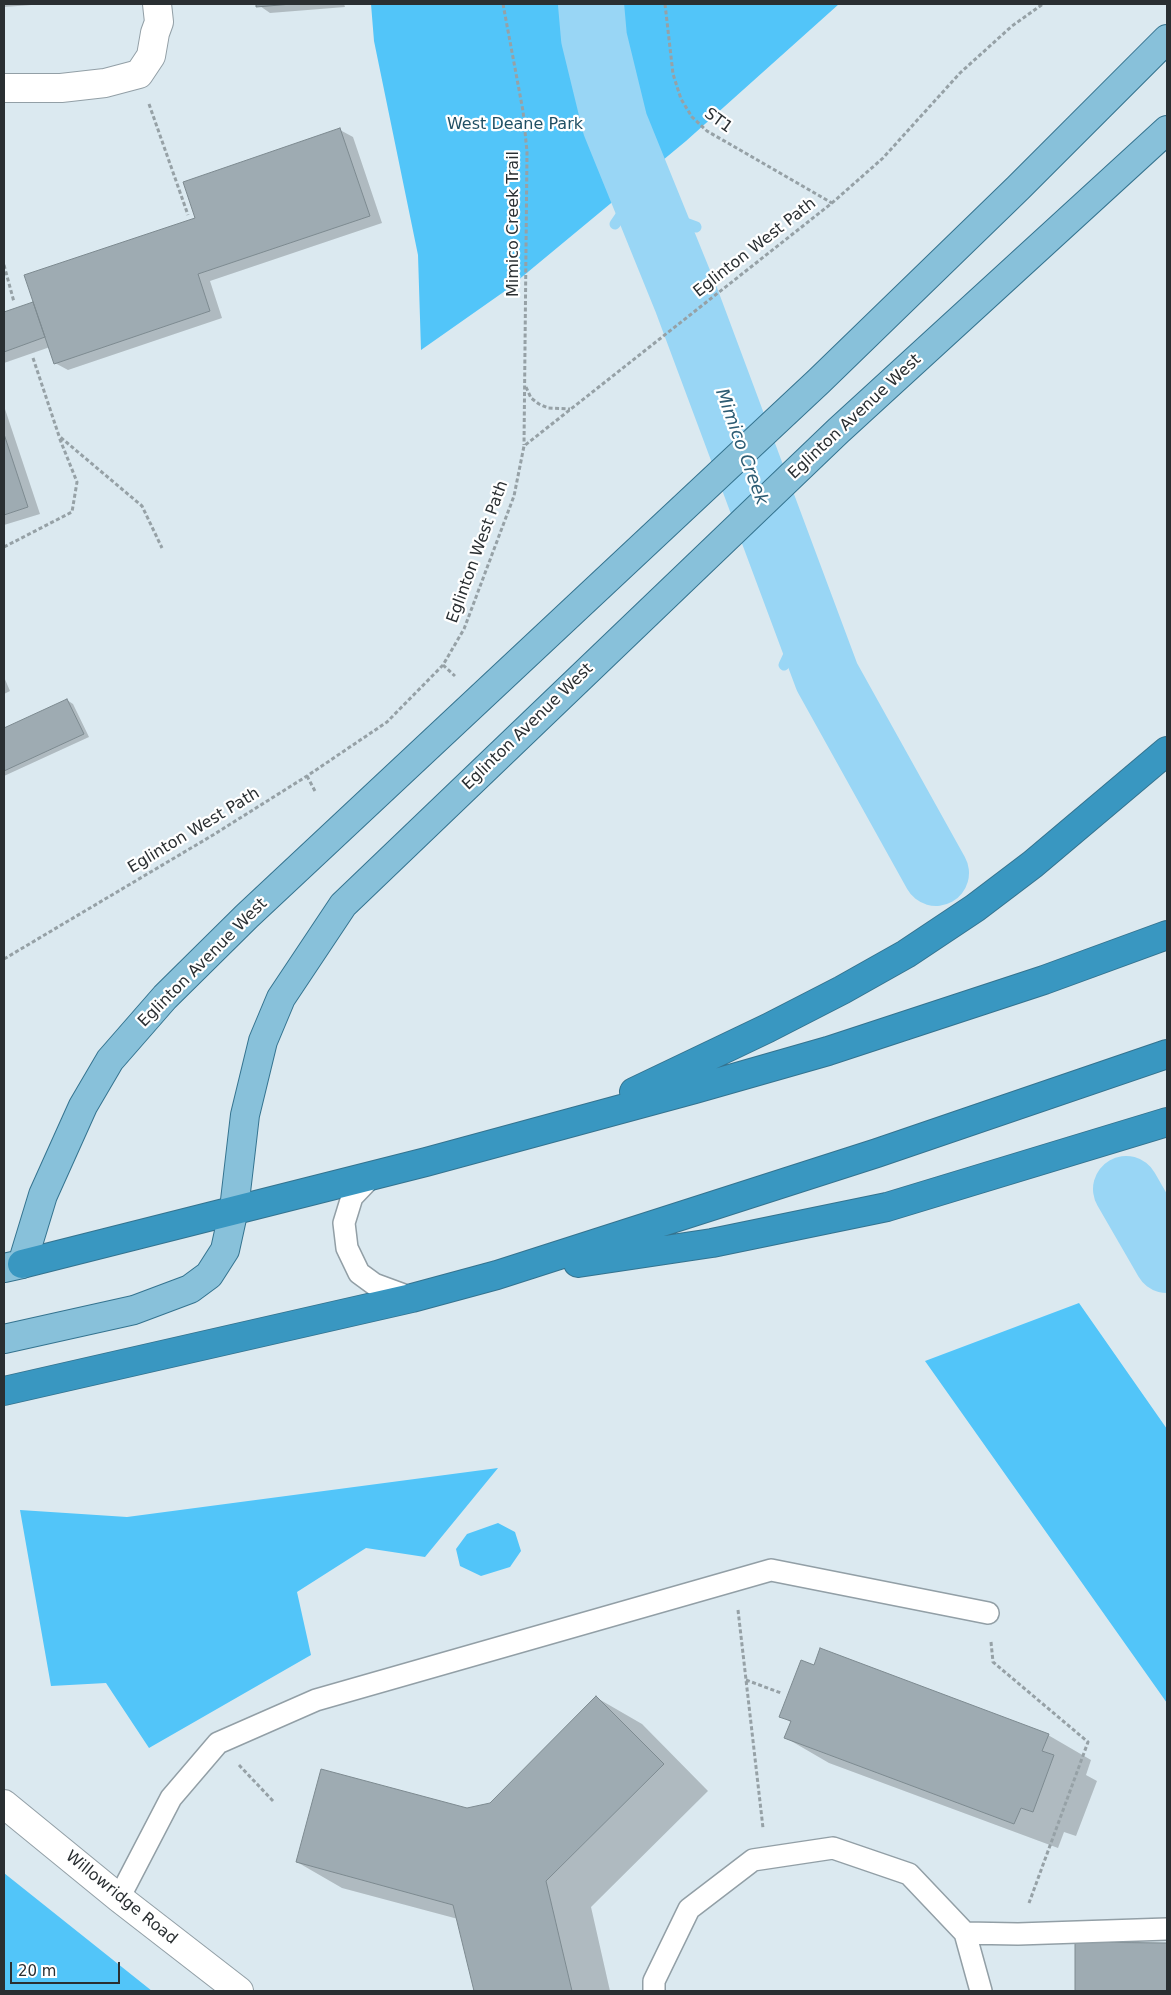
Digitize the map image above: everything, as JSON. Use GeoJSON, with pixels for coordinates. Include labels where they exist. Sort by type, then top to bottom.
{"type":"FeatureCollection","features":[{"type":"Feature","properties":{"kind":"highway"},"geometry":{"type":"LineString","coordinates":[[550,1130],[663,1079],[768,1028],[906,954],[975,908],[1033,864],[1167,751]]}},
{"type":"Feature","properties":{"kind":"highway"},"geometry":{"type":"LineString","coordinates":[[13,1266],[550,1130],[828,1051],[1044,980],[1167,935]]}},
{"type":"Feature","properties":{"kind":"highway"},"geometry":{"type":"LineString","coordinates":[[4,1391],[412,1298],[497,1275],[849,1162],[1167,1054]]}},
{"type":"Feature","properties":{"kind":"highway"},"geometry":{"type":"LineString","coordinates":[[497,1275],[712,1244],[887,1207],[1167,1122]]}},
{"type":"Feature","properties":{"kind":"main road","name":"Eglinton Avenue West"},"geometry":{"type":"LineString","coordinates":[[13,1266],[83,1106],[110,1060],[164,997],[247,916],[819,380],[1004,201],[1167,39]]}},
{"type":"Feature","properties":{"kind":"main road","name":"Eglinton Avenue West"},"geometry":{"type":"LineString","coordinates":[[4,1339],[134,1310],[190,1288],[209,1275],[225,1250],[234,1209],[245,1115],[263,1041],[281,998],[343,905],[838,431],[1167,130]]}},
{"type":"Feature","properties":{"kind":"street"},"geometry":{"type":"LineString","coordinates":[[4,88],[61,88],[105,83],[139,74],[152,56],[159,22],[158,4]]}},
{"type":"Feature","properties":{"kind":"street","name":"Willowridge Road"},"geometry":{"type":"LineString","coordinates":[[4,1804],[119,1898],[239,1991]]}},
{"type":"Feature","properties":{"kind":"lane"},"geometry":{"type":"LineString","coordinates":[[372,1176],[352,1197],[344,1224],[347,1248],[359,1273],[374,1284],[412,1298]]}},
{"type":"Feature","properties":{"kind":"lane"},"geometry":{"type":"LineString","coordinates":[[119,1898],[171,1798],[218,1743],[316,1700],[771,1570],[988,1613]]}},
{"type":"Feature","properties":{"kind":"lane"},"geometry":{"type":"LineString","coordinates":[[654,1991],[654,1981],[688,1909],[753,1860],[833,1848],[910,1874],[965,1933],[981,1991]]}},
{"type":"Feature","properties":{"kind":"lane"},"geometry":{"type":"LineString","coordinates":[[965,1933],[1018,1934],[1167,1929]]}},
{"type":"Feature","properties":{"kind":"path","name":"Mimico Creek Trail"},"geometry":{"type":"LineString","coordinates":[[503,4],[523,111],[527,152],[524,446]]}},
{"type":"Feature","properties":{"kind":"path","name":"ST1"},"geometry":{"type":"LineString","coordinates":[[665,4],[676,86],[692,117],[707,131],[832,203]]}},
{"type":"Feature","properties":{"kind":"path","name":"Eglinton West Path"},"geometry":{"type":"LineString","coordinates":[[4,959],[196,846],[307,776],[387,722],[443,665],[464,629],[514,496],[524,446],[832,203],[883,158],[960,73],[1012,26],[1043,4]]}},
{"type":"Feature","properties":{"kind":"path"},"geometry":{"type":"LineString","coordinates":[[139,74],[188,215]]}},
{"type":"Feature","properties":{"kind":"path"},"geometry":{"type":"LineString","coordinates":[[4,265],[14,302]]}},
{"type":"Feature","properties":{"kind":"path"},"geometry":{"type":"LineString","coordinates":[[4,547],[72,512],[77,482],[59,436],[34,358]]}},
{"type":"Feature","properties":{"kind":"path"},"geometry":{"type":"LineString","coordinates":[[525,384],[531,398],[538,404],[548,408],[570,409]]}},
{"type":"Feature","properties":{"kind":"path"},"geometry":{"type":"LineString","coordinates":[[59,436],[142,506],[162,548]]}},
{"type":"Feature","properties":{"kind":"path"},"geometry":{"type":"LineString","coordinates":[[443,665],[455,676]]}},
{"type":"Feature","properties":{"kind":"path"},"geometry":{"type":"LineString","coordinates":[[307,776],[316,793]]}},
{"type":"Feature","properties":{"kind":"path"},"geometry":{"type":"LineString","coordinates":[[735,1580],[766,1858]]}},
{"type":"Feature","properties":{"kind":"path"},"geometry":{"type":"LineString","coordinates":[[988,1613],[993,1662],[1088,1742],[1018,1934]]}},
{"type":"Feature","properties":{"kind":"path"},"geometry":{"type":"LineString","coordinates":[[746,1680],[781,1693]]}},
{"type":"Feature","properties":{"kind":"path"},"geometry":{"type":"LineString","coordinates":[[218,1743],[273,1800]]}},
{"type":"Feature","properties":{"kind":"green space","name":"West Deane Park"},"geometry":{"type":"Polygon","coordinates":[[[371,4],[839,4],[686,141],[505,291],[421,350],[418,255],[374,41],[371,4]]]}},
{"type":"Feature","properties":{"kind":"green space"},"geometry":{"type":"Polygon","coordinates":[[[1079,1303],[1167,1429],[1167,1703],[925,1361],[1079,1303]]]}},
{"type":"Feature","properties":{"kind":"green space"},"geometry":{"type":"Polygon","coordinates":[[[498,1468],[425,1557],[366,1548],[297,1592],[311,1655],[149,1748],[106,1683],[51,1686],[20,1510],[127,1517],[498,1468]]]}},
{"type":"Feature","properties":{"kind":"green space"},"geometry":{"type":"Polygon","coordinates":[[[498,1523],[515,1532],[521,1551],[510,1567],[481,1576],[460,1566],[456,1549],[467,1534],[498,1523]]]}},
{"type":"Feature","properties":{"kind":"green space"},"geometry":{"type":"Polygon","coordinates":[[[4,1873],[152,1991],[4,1991],[4,1873]]]}},
{"type":"Feature","properties":{"kind":"building"},"geometry":{"type":"Polygon","coordinates":[[[256,4],[292,4],[256,7],[256,4]]]}},
{"type":"Feature","properties":{"kind":"building"},"geometry":{"type":"Polygon","coordinates":[[[340,128],[370,216],[198,274],[210,311],[54,364],[24,275],[195,218],[183,182],[340,128]]]}},
{"type":"Feature","properties":{"kind":"building"},"geometry":{"type":"Polygon","coordinates":[[[33,302],[45,337],[4,352],[4,312],[33,302]]]}},
{"type":"Feature","properties":{"kind":"building"},"geometry":{"type":"Polygon","coordinates":[[[4,434],[28,507],[4,515],[4,434]]]}},
{"type":"Feature","properties":{"kind":"building"},"geometry":{"type":"Polygon","coordinates":[[[67,699],[84,734],[4,771],[4,728],[67,699]]]}},
{"type":"Feature","properties":{"kind":"building"},"geometry":{"type":"Polygon","coordinates":[[[820,1648],[1049,1734],[1042,1751],[1054,1755],[1033,1812],[1021,1808],[1014,1824],[784,1738],[791,1721],[779,1717],[801,1660],[814,1665],[820,1648]]]}},
{"type":"Feature","properties":{"kind":"building"},"geometry":{"type":"Polygon","coordinates":[[[596,1696],[664,1764],[546,1881],[572,1991],[474,1991],[453,1905],[296,1862],[321,1769],[467,1808],[490,1803],[596,1696]]]}},
{"type":"Feature","properties":{"kind":"building"},"geometry":{"type":"Polygon","coordinates":[[[1075,1942],[1167,1943],[1167,1991],[1075,1991],[1075,1942]]]}},
{"type":"Feature","properties":{"kind":"waterway","name":"Mimico Creek"},"geometry":{"type":"LineString","coordinates":[[591,4],[594,38],[615,124],[686,299],[827,677],[936,873]]}},
{"type":"Feature","properties":{"kind":"waterway"},"geometry":{"type":"LineString","coordinates":[[615,224],[641,186]]}},
{"type":"Feature","properties":{"kind":"waterway"},"geometry":{"type":"LineString","coordinates":[[650,210],[696,227]]}},
{"type":"Feature","properties":{"kind":"waterway"},"geometry":{"type":"LineString","coordinates":[[784,665],[806,618]]}},
{"type":"Feature","properties":{"kind":"waterway","name":"Mimico Creek"},"geometry":{"type":"LineString","coordinates":[[1126,1189],[1167,1260]]}}]}
